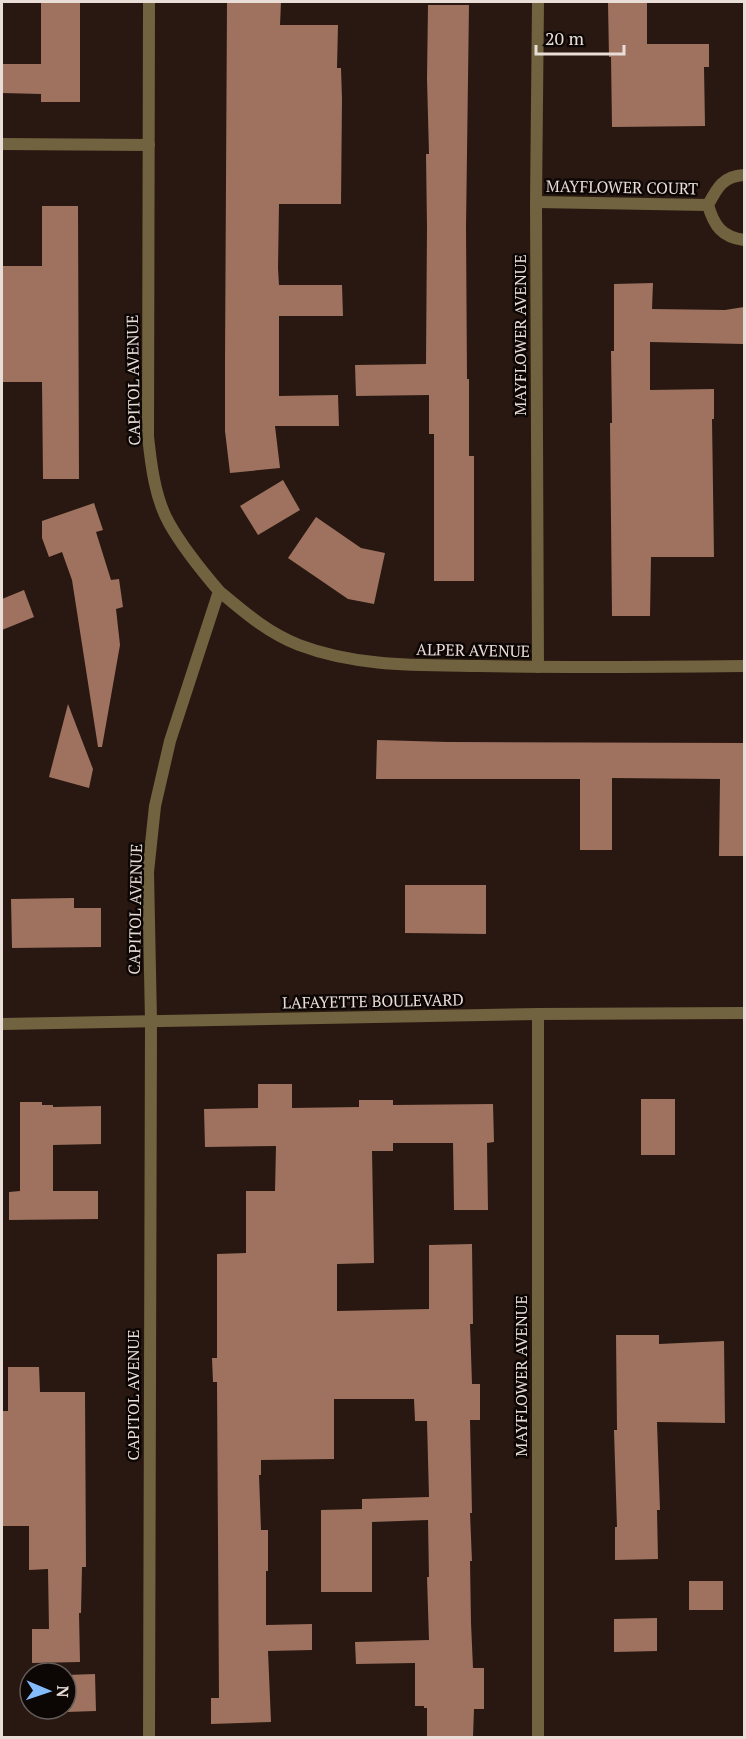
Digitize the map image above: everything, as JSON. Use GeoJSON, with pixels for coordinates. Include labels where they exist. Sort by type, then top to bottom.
{"type":"FeatureCollection","features":[{"type":"Feature","properties":{"kind":"street","name":"CAPITOL AVENUE"},"geometry":{"type":"LineString","coordinates":[[149,2],[148,436],[151,462],[168,522],[199,567],[219,591],[170,741],[155,806],[148,872],[151,1021],[149,1737]]}},
{"type":"Feature","properties":{"kind":"street","name":"MAYFLOWER AVENUE"},"geometry":{"type":"LineString","coordinates":[[538,2],[536,202],[538,668]]}},
{"type":"Feature","properties":{"kind":"street"},"geometry":{"type":"LineString","coordinates":[[2,144],[149,145]]}},
{"type":"Feature","properties":{"kind":"street","name":"MAYFLOWER COURT"},"geometry":{"type":"LineString","coordinates":[[744,175],[734,176],[724,181],[708,205],[712,221],[722,232],[734,239],[744,240]]}},
{"type":"Feature","properties":{"kind":"street","name":"MAYFLOWER COURT"},"geometry":{"type":"LineString","coordinates":[[536,202],[708,205]]}},
{"type":"Feature","properties":{"kind":"street","name":"ALPER AVENUE"},"geometry":{"type":"LineString","coordinates":[[219,591],[246,615],[270,631],[297,644],[336,657],[385,664],[538,668],[744,666]]}},
{"type":"Feature","properties":{"kind":"street","name":"LAFAYETTE BOULEVARD"},"geometry":{"type":"LineString","coordinates":[[2,1024],[538,1014],[744,1013]]}},
{"type":"Feature","properties":{"kind":"street","name":"MAYFLOWER AVENUE"},"geometry":{"type":"LineString","coordinates":[[538,1014],[538,1737]]}},
{"type":"Feature","properties":{"kind":"building"},"geometry":{"type":"Polygon","coordinates":[[[41,2],[80,2],[80,102],[41,102],[41,94],[2,93],[2,64],[41,64],[41,2]]]}},
{"type":"Feature","properties":{"kind":"building"},"geometry":{"type":"Polygon","coordinates":[[[227,2],[281,2],[280,25],[338,25],[337,68],[341,68],[342,99],[341,204],[279,204],[278,268],[279,285],[342,285],[343,316],[279,316],[279,396],[338,395],[339,426],[275,426],[280,468],[230,473],[225,431],[227,2]]]}},
{"type":"Feature","properties":{"kind":"building"},"geometry":{"type":"Polygon","coordinates":[[[608,3],[647,3],[647,44],[709,44],[709,67],[704,67],[705,126],[612,127],[608,3]]]}},
{"type":"Feature","properties":{"kind":"building"},"geometry":{"type":"Polygon","coordinates":[[[428,5],[469,5],[466,227],[467,379],[469,379],[469,456],[474,456],[474,581],[434,581],[434,434],[429,434],[429,395],[356,396],[355,365],[426,364],[426,154],[429,154],[428,5]]]}},
{"type":"Feature","properties":{"kind":"building"},"geometry":{"type":"Polygon","coordinates":[[[42,206],[78,206],[79,479],[43,479],[42,382],[2,382],[2,266],[42,266],[42,206]]]}},
{"type":"Feature","properties":{"kind":"building"},"geometry":{"type":"Polygon","coordinates":[[[653,283],[652,309],[725,310],[744,307],[744,344],[650,342],[650,390],[714,389],[714,419],[712,419],[714,557],[651,557],[650,616],[612,616],[610,423],[612,423],[611,351],[614,351],[614,284],[653,283]]]}},
{"type":"Feature","properties":{"kind":"building"},"geometry":{"type":"Polygon","coordinates":[[[283,480],[300,510],[258,535],[240,506],[283,480]]]}},
{"type":"Feature","properties":{"kind":"building"},"geometry":{"type":"Polygon","coordinates":[[[94,503],[103,530],[96,532],[111,580],[119,579],[123,607],[116,609],[120,645],[102,747],[98,747],[72,580],[62,552],[49,557],[42,538],[42,521],[94,503]]]}},
{"type":"Feature","properties":{"kind":"building"},"geometry":{"type":"Polygon","coordinates":[[[316,517],[361,548],[385,553],[374,604],[348,599],[288,558],[316,517]]]}},
{"type":"Feature","properties":{"kind":"building"},"geometry":{"type":"Polygon","coordinates":[[[24,590],[34,617],[2,630],[2,599],[24,590]]]}},
{"type":"Feature","properties":{"kind":"building"},"geometry":{"type":"Polygon","coordinates":[[[68,704],[93,769],[89,788],[49,777],[68,704]]]}},
{"type":"Feature","properties":{"kind":"building"},"geometry":{"type":"Polygon","coordinates":[[[377,740],[744,743],[744,856],[719,856],[720,779],[612,778],[612,850],[580,850],[580,779],[376,779],[377,740]]]}},
{"type":"Feature","properties":{"kind":"building"},"geometry":{"type":"Polygon","coordinates":[[[405,885],[486,885],[486,934],[405,933],[405,885]]]}},
{"type":"Feature","properties":{"kind":"building"},"geometry":{"type":"Polygon","coordinates":[[[74,898],[74,908],[101,908],[101,947],[12,948],[11,899],[74,898]]]}},
{"type":"Feature","properties":{"kind":"building"},"geometry":{"type":"Polygon","coordinates":[[[258,1084],[292,1084],[292,1108],[359,1107],[359,1100],[393,1100],[393,1105],[493,1104],[494,1142],[487,1143],[488,1210],[454,1210],[453,1143],[393,1143],[393,1151],[372,1151],[374,1263],[337,1264],[337,1311],[429,1309],[429,1245],[472,1244],[473,1324],[470,1324],[472,1384],[480,1384],[480,1420],[470,1420],[471,1623],[473,1668],[484,1668],[484,1709],[474,1709],[473,1737],[427,1737],[427,1708],[415,1706],[415,1663],[356,1664],[355,1642],[429,1640],[428,1520],[372,1522],[372,1592],[321,1592],[321,1510],[362,1509],[362,1499],[429,1497],[427,1421],[415,1421],[414,1399],[334,1399],[334,1459],[261,1460],[261,1475],[259,1475],[261,1530],[268,1530],[266,1625],[312,1624],[312,1650],[268,1651],[271,1722],[211,1724],[211,1698],[219,1698],[217,1382],[213,1382],[212,1358],[217,1358],[217,1254],[246,1253],[246,1191],[275,1191],[276,1146],[205,1147],[204,1109],[258,1108],[258,1084]]]}},
{"type":"Feature","properties":{"kind":"building"},"geometry":{"type":"Polygon","coordinates":[[[641,1099],[675,1099],[675,1155],[641,1155],[641,1099]]]}},
{"type":"Feature","properties":{"kind":"building"},"geometry":{"type":"Polygon","coordinates":[[[20,1102],[42,1102],[42,1105],[53,1105],[53,1107],[101,1106],[101,1144],[53,1145],[53,1191],[98,1191],[98,1219],[9,1220],[9,1192],[20,1191],[20,1102]]]}},
{"type":"Feature","properties":{"kind":"building"},"geometry":{"type":"Polygon","coordinates":[[[616,1335],[659,1335],[659,1344],[724,1341],[725,1423],[657,1422],[660,1510],[657,1510],[658,1559],[615,1560],[615,1527],[617,1527],[614,1430],[617,1430],[616,1335]]]}},
{"type":"Feature","properties":{"kind":"building"},"geometry":{"type":"Polygon","coordinates":[[[8,1367],[39,1367],[40,1392],[85,1392],[86,1567],[82,1567],[81,1613],[79,1613],[80,1662],[32,1661],[32,1629],[49,1629],[48,1569],[29,1570],[29,1526],[2,1526],[2,1411],[8,1411],[8,1367]]]}},
{"type":"Feature","properties":{"kind":"building"},"geometry":{"type":"Polygon","coordinates":[[[689,1581],[723,1581],[723,1610],[689,1610],[689,1581]]]}},
{"type":"Feature","properties":{"kind":"building"},"geometry":{"type":"Polygon","coordinates":[[[657,1618],[657,1651],[614,1652],[614,1619],[657,1618]]]}},
{"type":"Feature","properties":{"kind":"building"},"geometry":{"type":"Polygon","coordinates":[[[95,1674],[96,1711],[78,1712],[78,1675],[95,1674]]]}}]}
